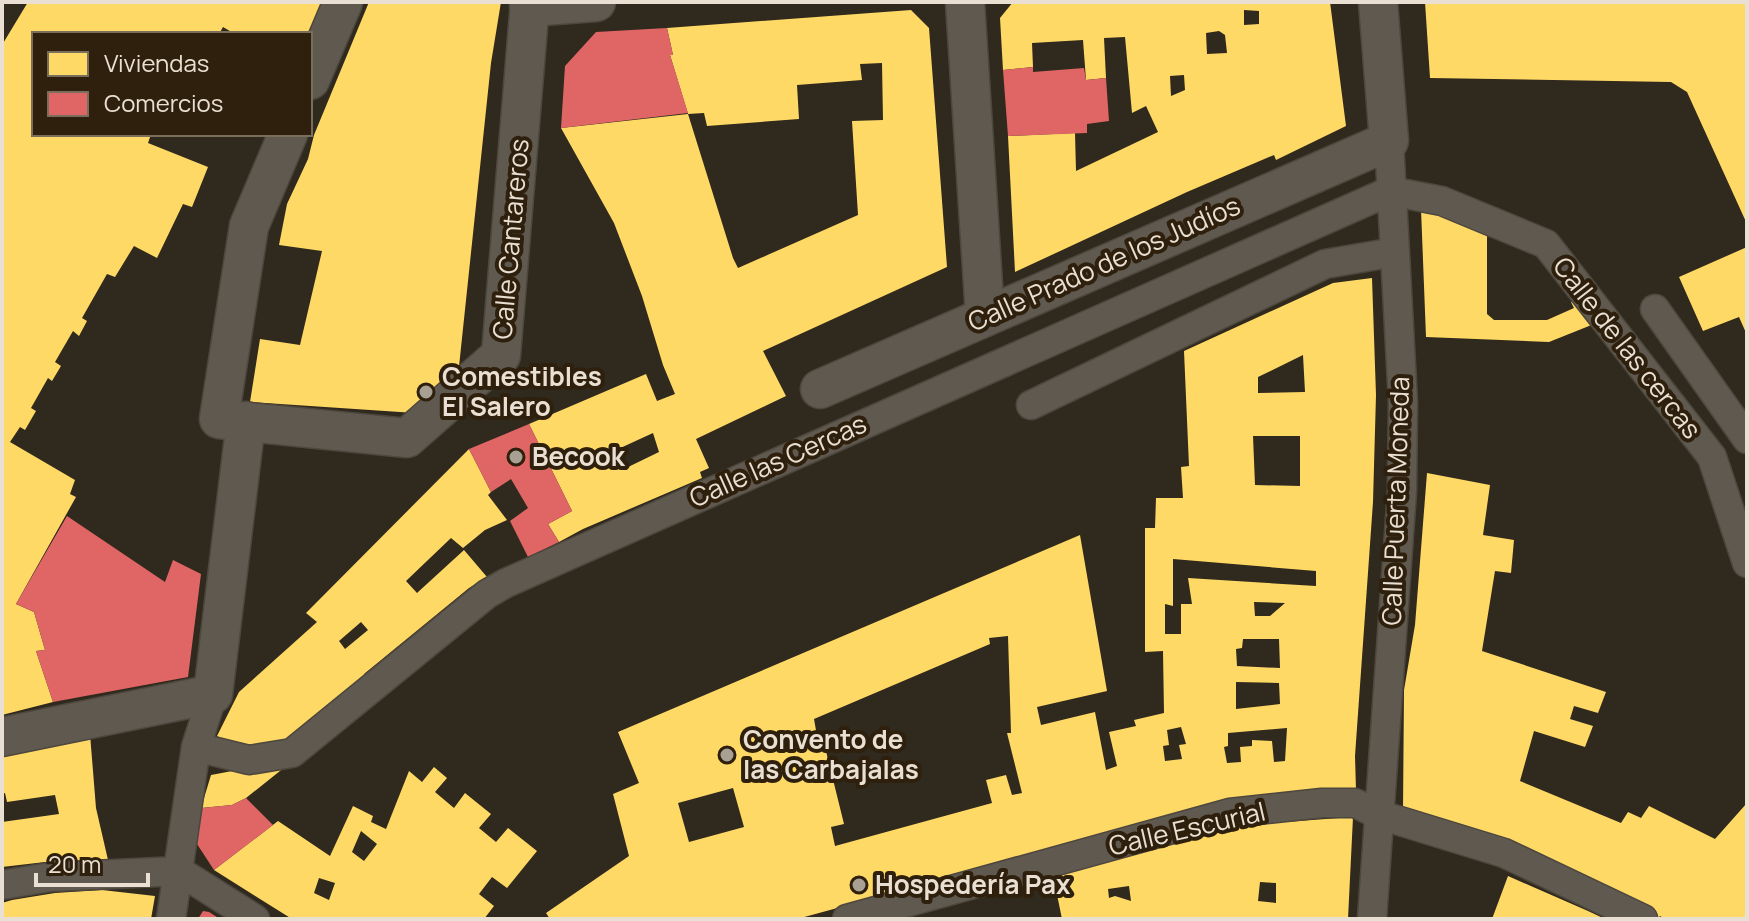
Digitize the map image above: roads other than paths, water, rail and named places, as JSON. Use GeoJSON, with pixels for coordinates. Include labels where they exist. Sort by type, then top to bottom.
{"type":"FeatureCollection","features":[{"type":"Feature","properties":{"kind":"street"},"geometry":{"type":"LineString","coordinates":[[312,75],[343,2]]}},
{"type":"Feature","properties":{"kind":"street"},"geometry":{"type":"LineString","coordinates":[[529,5],[596,2]]}},
{"type":"Feature","properties":{"kind":"street"},"geometry":{"type":"LineString","coordinates":[[965,2],[985,316]]}},
{"type":"Feature","properties":{"kind":"street"},"geometry":{"type":"LineString","coordinates":[[1378,2],[1389,141]]}},
{"type":"Feature","properties":{"kind":"street","name":"Calle Cantareros"},"geometry":{"type":"LineString","coordinates":[[233,420],[407,438],[501,355],[529,5]]}},
{"type":"Feature","properties":{"kind":"street"},"geometry":{"type":"LineString","coordinates":[[171,919],[196,747],[213,694],[249,226],[287,136]]}},
{"type":"Feature","properties":{"kind":"street","name":"Calle Prado de los Judíos"},"geometry":{"type":"LineString","coordinates":[[820,389],[1389,141]]}},
{"type":"Feature","properties":{"kind":"street","name":"Calle Puerta Moneda"},"geometry":{"type":"LineString","coordinates":[[1372,919],[1402,491],[1403,402],[1389,141]]}},
{"type":"Feature","properties":{"kind":"street","name":"Calle de las cercas"},"geometry":{"type":"LineString","coordinates":[[1390,191],[1442,201],[1546,244],[1712,457],[1747,563]]}},
{"type":"Feature","properties":{"kind":"street","name":"Calle las Cercas"},"geometry":{"type":"LineString","coordinates":[[196,747],[249,760],[292,753],[487,594],[506,583],[1390,191]]}},
{"type":"Feature","properties":{"kind":"street"},"geometry":{"type":"LineString","coordinates":[[1031,405],[1325,264],[1395,252]]}},
{"type":"Feature","properties":{"kind":"street"},"geometry":{"type":"LineString","coordinates":[[1655,309],[1747,439]]}},
{"type":"Feature","properties":{"kind":"street"},"geometry":{"type":"LineString","coordinates":[[2,737],[213,694]]}},
{"type":"Feature","properties":{"kind":"street","name":"Calle Escurial"},"geometry":{"type":"LineString","coordinates":[[847,919],[1230,813],[1322,803],[1355,803],[1377,814],[1504,853],[1643,919]]}},
{"type":"Feature","properties":{"kind":"street"},"geometry":{"type":"LineString","coordinates":[[2,885],[50,877],[179,871],[255,919]]}},
{"type":"Feature","properties":{"kind":"place","name":"Comestibles El Salero"},"geometry":{"type":"Point","coordinates":[426,392]}},
{"type":"Feature","properties":{"kind":"place","name":"Becook"},"geometry":{"type":"Point","coordinates":[516,457]}},
{"type":"Feature","properties":{"kind":"place","name":"Convento de las Carbajalas"},"geometry":{"type":"Point","coordinates":[727,755]}},
{"type":"Feature","properties":{"kind":"place","name":"Hospedería Pax"},"geometry":{"type":"Point","coordinates":[859,885]}}]}
